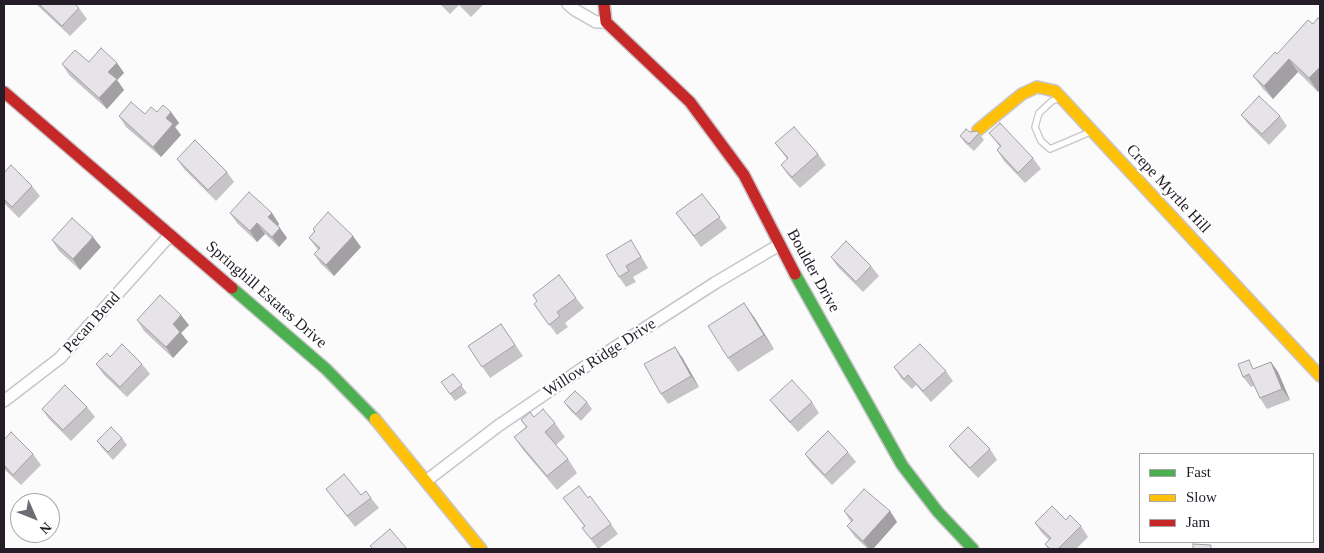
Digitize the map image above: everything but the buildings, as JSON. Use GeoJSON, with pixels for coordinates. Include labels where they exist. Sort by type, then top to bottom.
{"type":"FeatureCollection","features":[{"type":"Feature","properties":{"kind":"street","name":"Boulder Drive"},"geometry":{"type":"LineString","coordinates":[[568,4],[596,22],[606,22],[690,102],[722,144],[744,175],[779,245],[902,465],[938,512],[973,549]]}},
{"type":"Feature","properties":{"kind":"street"},"geometry":{"type":"LineString","coordinates":[[604,4],[606,22]]}},
{"type":"Feature","properties":{"kind":"street","name":"Crepe Myrtle Hill"},"geometry":{"type":"LineString","coordinates":[[978,130],[1022,94],[1038,87],[1055,91],[1320,376]]}},
{"type":"Feature","properties":{"kind":"street","name":"Springhill Estates Drive"},"geometry":{"type":"LineString","coordinates":[[4,92],[326,369],[381,425],[480,549]]}},
{"type":"Feature","properties":{"kind":"street","name":"Pecan Bend"},"geometry":{"type":"LineString","coordinates":[[4,402],[60,358],[170,235]]}},
{"type":"Feature","properties":{"kind":"street","name":"Willow Ridge Drive"},"geometry":{"type":"LineString","coordinates":[[426,481],[498,426],[572,376],[715,283],[779,245]]}},
{"type":"Feature","properties":{"kind":"lane"},"geometry":{"type":"LineString","coordinates":[[1060,97],[1052,101],[1039,113],[1035,127],[1041,141],[1050,149],[1092,131]]}},
{"type":"Feature","properties":{"kind":"traffic: fast"},"geometry":{"type":"LineString","coordinates":[[795,274],[902,465],[938,512],[973,549]]}},
{"type":"Feature","properties":{"kind":"traffic: fast"},"geometry":{"type":"LineString","coordinates":[[232,288],[326,369],[375,419]]}},
{"type":"Feature","properties":{"kind":"traffic: slow"},"geometry":{"type":"LineString","coordinates":[[978,130],[1022,94],[1037,87],[1055,91],[1320,376]]}},
{"type":"Feature","properties":{"kind":"traffic: slow"},"geometry":{"type":"LineString","coordinates":[[375,419],[481,549]]}},
{"type":"Feature","properties":{"kind":"traffic: jam"},"geometry":{"type":"LineString","coordinates":[[604,4],[606,22],[690,102],[744,175],[795,274]]}},
{"type":"Feature","properties":{"kind":"traffic: jam"},"geometry":{"type":"LineString","coordinates":[[4,92],[232,288]]}}]}
